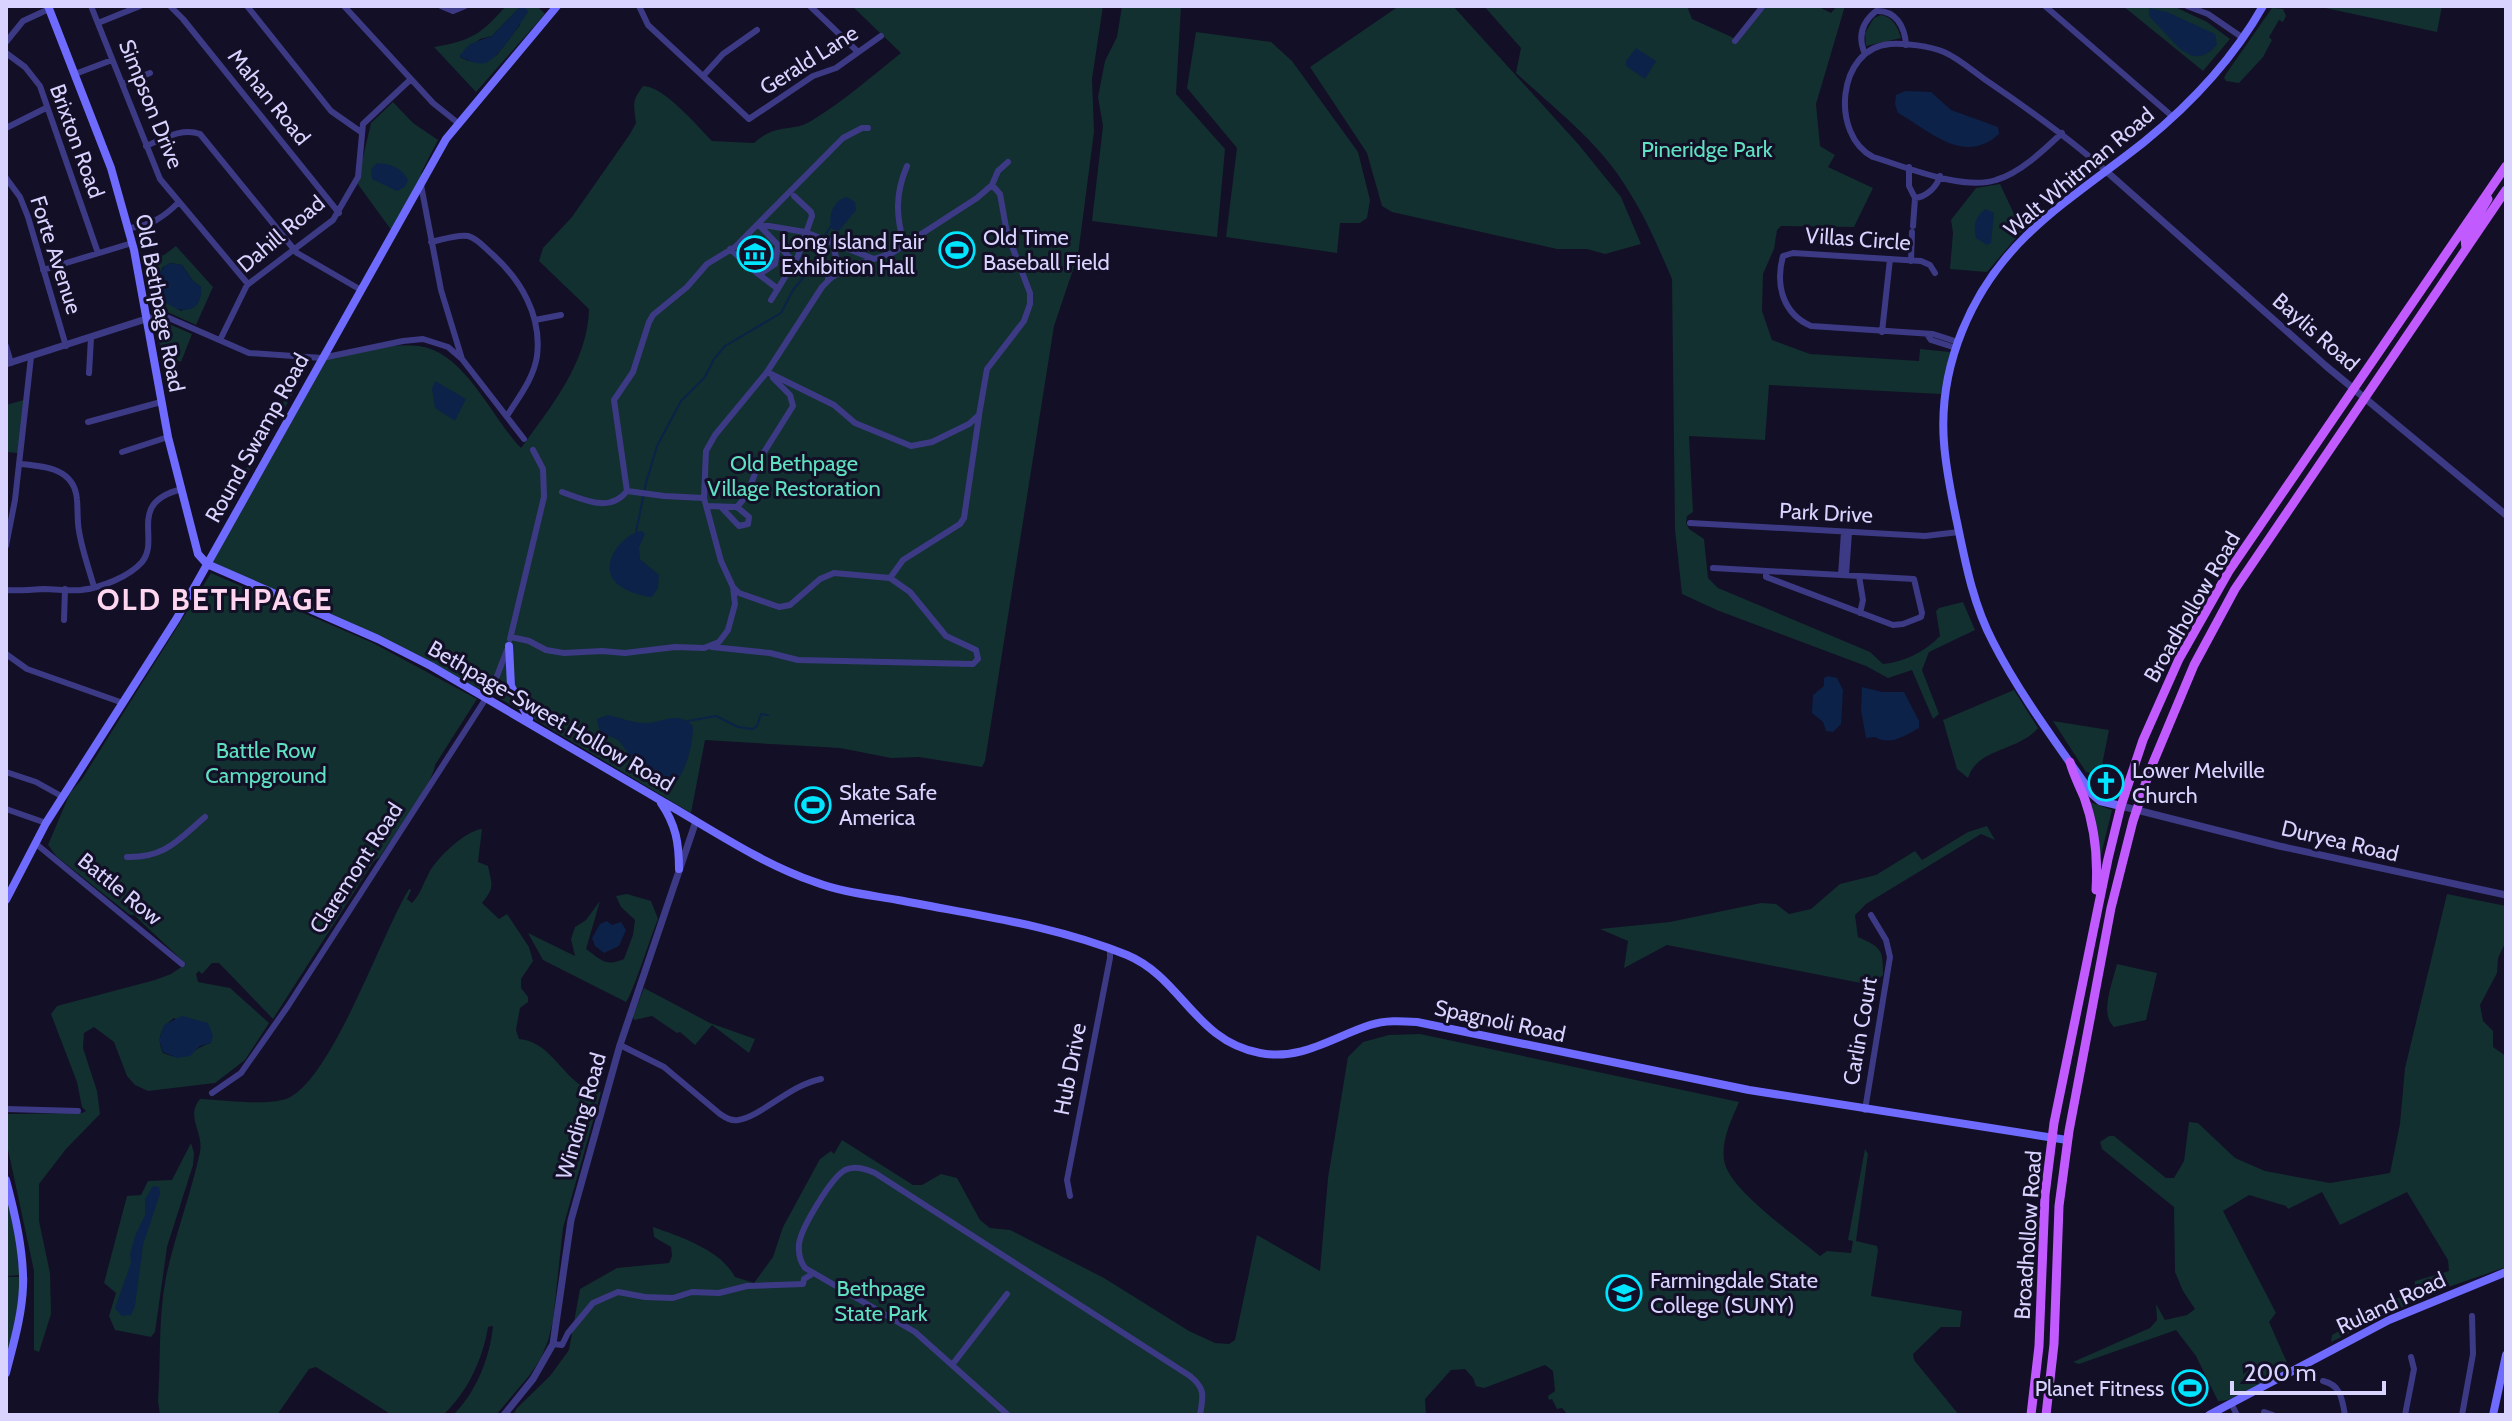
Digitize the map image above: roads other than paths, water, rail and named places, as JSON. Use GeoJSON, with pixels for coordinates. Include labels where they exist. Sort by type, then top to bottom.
{"type":"FeatureCollection","features":[{"type":"Feature","properties":{"kind":"main road","name":"Walt Whitman Road"},"geometry":{"type":"LineString","coordinates":[[2121,806],[2096,798],[1988,632],[1972,590],[1959,532],[1944,441],[1946,393],[1957,345],[1975,303],[2005,258],[2027,234],[2173,117],[2203,89],[2243,38],[2263,6]]}},
{"type":"Feature","properties":{"kind":"main road","name":"Old Bethpage Road"},"geometry":{"type":"LineString","coordinates":[[49,8],[111,168],[149,318],[168,437],[198,554],[207,564]]}},
{"type":"Feature","properties":{"kind":"main road","name":"Round Swamp Road"},"geometry":{"type":"LineString","coordinates":[[6,900],[8,887],[46,823],[207,564],[446,139],[551,8]]}},
{"type":"Feature","properties":{"kind":"main road","name":"Broadhollow Road"},"geometry":{"type":"LineString","coordinates":[[2031,1415],[2039,1346],[2045,1206],[2052,1137],[2094,923],[2121,806],[2158,703],[2229,571],[2506,166]]}},
{"type":"Feature","properties":{"kind":"main road","name":"Broadhollow Road"},"geometry":{"type":"LineString","coordinates":[[2046,1415],[2053,1359],[2059,1206],[2067,1140],[2111,908],[2137,809],[2176,704],[2215,622],[2271,533],[2506,190]]}},
{"type":"Feature","properties":{"kind":"main road"},"geometry":{"type":"LineString","coordinates":[[2466,249],[2465,238],[2483,210],[2489,192]]}},
{"type":"Feature","properties":{"kind":"main road","name":"Bethpage-Sweet Hollow Road"},"geometry":{"type":"LineString","coordinates":[[207,564],[378,639],[531,723],[750,853],[814,882],[966,913]]}},
{"type":"Feature","properties":{"kind":"main road"},"geometry":{"type":"LineString","coordinates":[[510,642],[511,686],[531,723]]}},
{"type":"Feature","properties":{"kind":"main road"},"geometry":{"type":"LineString","coordinates":[[2070,762],[2093,830],[2097,869],[2094,923]]}},
{"type":"Feature","properties":{"kind":"main road"},"geometry":{"type":"LineString","coordinates":[[659,799],[672,819],[678,836],[679,869]]}},
{"type":"Feature","properties":{"kind":"main road","name":"Spagnoli Road"},"geometry":{"type":"LineString","coordinates":[[966,913],[1050,931],[1128,956],[1157,973],[1216,1035],[1258,1053],[1281,1055],[1302,1052],[1371,1025],[1406,1021],[1749,1090],[2067,1140]]}},
{"type":"Feature","properties":{"kind":"main road"},"geometry":{"type":"LineString","coordinates":[[6,1180],[20,1246],[23,1286],[6,1373]]}},
{"type":"Feature","properties":{"kind":"main road","name":"Ruland Road"},"geometry":{"type":"LineString","coordinates":[[2209,1415],[2389,1320],[2505,1275]]}},
{"type":"Feature","properties":{"kind":"main road"},"geometry":{"type":"LineString","coordinates":[[2493,1415],[2506,1355]]}},
{"type":"Feature","properties":{"kind":"street","name":"Simpson Drive"},"geometry":{"type":"LineString","coordinates":[[91,6],[160,179],[248,284]]}},
{"type":"Feature","properties":{"kind":"street"},"geometry":{"type":"LineString","coordinates":[[98,23],[140,6]]}},
{"type":"Feature","properties":{"kind":"street","name":"Mahan Road"},"geometry":{"type":"LineString","coordinates":[[170,6],[339,213]]}},
{"type":"Feature","properties":{"kind":"street"},"geometry":{"type":"LineString","coordinates":[[247,6],[331,111],[361,132],[368,118],[411,79]]}},
{"type":"Feature","properties":{"kind":"street"},"geometry":{"type":"LineString","coordinates":[[344,6],[433,103],[458,123]]}},
{"type":"Feature","properties":{"kind":"street"},"geometry":{"type":"LineString","coordinates":[[441,6],[451,11],[465,6]]}},
{"type":"Feature","properties":{"kind":"street"},"geometry":{"type":"LineString","coordinates":[[810,6],[858,52]]}},
{"type":"Feature","properties":{"kind":"street"},"geometry":{"type":"LineString","coordinates":[[1735,41],[1763,6]]}},
{"type":"Feature","properties":{"kind":"street"},"geometry":{"type":"LineString","coordinates":[[2045,6],[2173,117]]}},
{"type":"Feature","properties":{"kind":"street"},"geometry":{"type":"LineString","coordinates":[[2187,6],[2208,14],[2243,38]]}},
{"type":"Feature","properties":{"kind":"street"},"geometry":{"type":"LineString","coordinates":[[2208,14],[2213,6]]}},
{"type":"Feature","properties":{"kind":"street"},"geometry":{"type":"LineString","coordinates":[[641,7],[648,25],[703,76],[723,54],[757,30]]}},
{"type":"Feature","properties":{"kind":"street"},"geometry":{"type":"LineString","coordinates":[[6,42],[23,21],[49,8]]}},
{"type":"Feature","properties":{"kind":"street"},"geometry":{"type":"LineString","coordinates":[[1865,54],[1860,37],[1867,20],[1876,11],[1888,12],[1898,20],[1906,45]]}},
{"type":"Feature","properties":{"kind":"street","name":"Gerald Lane"},"geometry":{"type":"LineString","coordinates":[[703,76],[749,119],[813,76],[836,68],[881,36]]}},
{"type":"Feature","properties":{"kind":"street"},"geometry":{"type":"LineString","coordinates":[[2062,133],[2014,172],[1995,181],[1976,184],[1866,153],[1849,134],[1845,114],[1847,92],[1853,71],[1865,54],[1885,45],[1935,50],[1951,56],[2062,133],[2106,171]]}},
{"type":"Feature","properties":{"kind":"street","name":"Brixton Road"},"geometry":{"type":"LineString","coordinates":[[6,53],[35,77],[98,253]]}},
{"type":"Feature","properties":{"kind":"street"},"geometry":{"type":"LineString","coordinates":[[75,74],[112,60]]}},
{"type":"Feature","properties":{"kind":"street"},"geometry":{"type":"LineString","coordinates":[[122,84],[150,73]]}},
{"type":"Feature","properties":{"kind":"street"},"geometry":{"type":"LineString","coordinates":[[6,128],[46,108]]}},
{"type":"Feature","properties":{"kind":"street"},"geometry":{"type":"LineString","coordinates":[[562,492],[607,504],[623,496],[627,491],[614,400],[633,372],[653,315],[687,287],[707,264],[758,224],[843,138],[868,128]]}},
{"type":"Feature","properties":{"kind":"street"},"geometry":{"type":"LineString","coordinates":[[146,146],[180,132],[200,134],[294,249],[361,290]]}},
{"type":"Feature","properties":{"kind":"street","name":"Dahill Road"},"geometry":{"type":"LineString","coordinates":[[220,340],[248,284],[339,213],[358,177],[361,132]]}},
{"type":"Feature","properties":{"kind":"street"},"geometry":{"type":"LineString","coordinates":[[826,282],[844,269],[892,253],[977,198],[992,185],[998,171],[1008,162]]}},
{"type":"Feature","properties":{"kind":"street"},"geometry":{"type":"LineString","coordinates":[[904,244],[897,220],[897,199],[907,166]]}},
{"type":"Feature","properties":{"kind":"street"},"geometry":{"type":"LineString","coordinates":[[1909,167],[1909,186],[1915,198],[1911,261]]}},
{"type":"Feature","properties":{"kind":"street","name":"Baylis Road"},"geometry":{"type":"LineString","coordinates":[[2106,171],[2353,389],[2506,515]]}},
{"type":"Feature","properties":{"kind":"street"},"geometry":{"type":"LineString","coordinates":[[1915,198],[1922,197],[1940,176]]}},
{"type":"Feature","properties":{"kind":"street","name":"Forte Avenue"},"geometry":{"type":"LineString","coordinates":[[6,178],[20,197],[66,346]]}},
{"type":"Feature","properties":{"kind":"street"},"geometry":{"type":"LineString","coordinates":[[421,184],[447,314],[462,359]]}},
{"type":"Feature","properties":{"kind":"street"},"geometry":{"type":"LineString","coordinates":[[890,578],[903,560],[960,524],[964,518],[987,369],[1024,321],[1030,304],[1030,293],[1007,233],[1000,194],[992,185]]}},
{"type":"Feature","properties":{"kind":"street"},"geometry":{"type":"LineString","coordinates":[[771,300],[794,262],[811,212],[794,196]]}},
{"type":"Feature","properties":{"kind":"street"},"geometry":{"type":"LineString","coordinates":[[128,228],[148,225],[179,202]]}},
{"type":"Feature","properties":{"kind":"street"},"geometry":{"type":"LineString","coordinates":[[758,224],[826,238],[874,259]]}},
{"type":"Feature","properties":{"kind":"street"},"geometry":{"type":"LineString","coordinates":[[758,224],[794,262]]}},
{"type":"Feature","properties":{"kind":"street"},"geometry":{"type":"LineString","coordinates":[[431,242],[462,235],[476,239],[516,279],[527,296],[538,340],[536,365],[507,416]]}},
{"type":"Feature","properties":{"kind":"street"},"geometry":{"type":"LineString","coordinates":[[711,647],[728,630],[735,604],[733,587],[721,561],[704,498],[706,451],[715,435],[767,372],[826,282],[836,257],[826,238]]}},
{"type":"Feature","properties":{"kind":"street"},"geometry":{"type":"LineString","coordinates":[[43,270],[132,243]]}},
{"type":"Feature","properties":{"kind":"street"},"geometry":{"type":"LineString","coordinates":[[757,273],[775,264],[778,245]]}},
{"type":"Feature","properties":{"kind":"street"},"geometry":{"type":"LineString","coordinates":[[730,249],[778,289]]}},
{"type":"Feature","properties":{"kind":"street","name":"Villas Circle"},"geometry":{"type":"LineString","coordinates":[[1935,273],[1930,265],[1921,261],[1793,253],[1786,254],[1781,261],[1780,281],[1782,297],[1797,318],[1819,328],[1938,334],[1957,345]]}},
{"type":"Feature","properties":{"kind":"street"},"geometry":{"type":"LineString","coordinates":[[1882,332],[1890,259]]}},
{"type":"Feature","properties":{"kind":"street"},"geometry":{"type":"LineString","coordinates":[[6,346],[8,364],[162,315],[249,353],[322,358],[423,339],[448,347],[462,359],[524,439]]}},
{"type":"Feature","properties":{"kind":"street"},"geometry":{"type":"LineString","coordinates":[[535,320],[561,315]]}},
{"type":"Feature","properties":{"kind":"street"},"geometry":{"type":"LineString","coordinates":[[89,373],[91,338]]}},
{"type":"Feature","properties":{"kind":"street"},"geometry":{"type":"LineString","coordinates":[[6,546],[31,357]]}},
{"type":"Feature","properties":{"kind":"street"},"geometry":{"type":"LineString","coordinates":[[767,372],[790,389],[834,405],[855,423],[911,446],[932,442],[979,415]]}},
{"type":"Feature","properties":{"kind":"street"},"geometry":{"type":"LineString","coordinates":[[737,507],[747,495],[761,457],[793,406],[790,389]]}},
{"type":"Feature","properties":{"kind":"street"},"geometry":{"type":"LineString","coordinates":[[88,422],[161,402]]}},
{"type":"Feature","properties":{"kind":"street"},"geometry":{"type":"LineString","coordinates":[[962,427],[972,429],[976,435]]}},
{"type":"Feature","properties":{"kind":"street"},"geometry":{"type":"LineString","coordinates":[[122,452],[168,437]]}},
{"type":"Feature","properties":{"kind":"street"},"geometry":{"type":"LineString","coordinates":[[533,450],[543,469],[544,497],[510,642],[529,641],[546,650],[564,653],[625,653],[675,647],[711,647],[770,653],[798,660],[976,662],[976,650],[946,636],[910,592],[890,578],[834,573],[820,579],[790,605],[779,607],[739,593],[733,587]]}},
{"type":"Feature","properties":{"kind":"street"},"geometry":{"type":"LineString","coordinates":[[19,464],[56,469],[73,485],[79,534],[94,587]]}},
{"type":"Feature","properties":{"kind":"street"},"geometry":{"type":"LineString","coordinates":[[6,590],[94,587],[109,582],[141,563],[147,552],[147,524],[153,508],[161,498],[182,489]]}},
{"type":"Feature","properties":{"kind":"street"},"geometry":{"type":"LineString","coordinates":[[627,491],[704,498]]}},
{"type":"Feature","properties":{"kind":"street"},"geometry":{"type":"LineString","coordinates":[[707,506],[737,507],[749,517],[746,526],[739,526],[722,508]]}},
{"type":"Feature","properties":{"kind":"street","name":"Park Drive"},"geometry":{"type":"LineString","coordinates":[[1690,523],[1925,536],[1959,532]]}},
{"type":"Feature","properties":{"kind":"street"},"geometry":{"type":"LineString","coordinates":[[1844,575],[1846,532]]}},
{"type":"Feature","properties":{"kind":"street"},"geometry":{"type":"LineString","coordinates":[[1713,568],[1914,579],[1921,617],[1893,625],[1766,577],[1766,571]]}},
{"type":"Feature","properties":{"kind":"street"},"geometry":{"type":"LineString","coordinates":[[1859,576],[1863,600],[1860,613]]}},
{"type":"Feature","properties":{"kind":"street"},"geometry":{"type":"LineString","coordinates":[[64,620],[65,589]]}},
{"type":"Feature","properties":{"kind":"street"},"geometry":{"type":"LineString","coordinates":[[735,604],[749,596]]}},
{"type":"Feature","properties":{"kind":"street","name":"Claremont Road"},"geometry":{"type":"LineString","coordinates":[[212,1093],[241,1073],[288,1006],[486,698],[498,677],[510,642]]}},
{"type":"Feature","properties":{"kind":"street"},"geometry":{"type":"LineString","coordinates":[[6,654],[27,669],[123,703]]}},
{"type":"Feature","properties":{"kind":"street"},"geometry":{"type":"LineString","coordinates":[[6,772],[36,782],[63,797]]}},
{"type":"Feature","properties":{"kind":"street","name":"Duryea Road"},"geometry":{"type":"LineString","coordinates":[[2121,806],[2279,846],[2506,895]]}},
{"type":"Feature","properties":{"kind":"street"},"geometry":{"type":"LineString","coordinates":[[6,809],[46,823]]}},
{"type":"Feature","properties":{"kind":"street"},"geometry":{"type":"LineString","coordinates":[[127,857],[143,857],[166,850],[205,817]]}},
{"type":"Feature","properties":{"kind":"street","name":"Winding Road"},"geometry":{"type":"LineString","coordinates":[[504,1415],[541,1367],[553,1344],[566,1240],[620,1045],[696,821]]}},
{"type":"Feature","properties":{"kind":"street","name":"Battle Row"},"geometry":{"type":"LineString","coordinates":[[35,843],[182,964]]}},
{"type":"Feature","properties":{"kind":"street","name":"Carlin Court"},"geometry":{"type":"LineString","coordinates":[[1865,1110],[1890,957],[1886,940],[1871,915]]}},
{"type":"Feature","properties":{"kind":"street","name":"Hub Drive"},"geometry":{"type":"LineString","coordinates":[[1070,1196],[1067,1180],[1110,949]]}},
{"type":"Feature","properties":{"kind":"street"},"geometry":{"type":"LineString","coordinates":[[620,1045],[664,1067],[731,1120],[744,1118],[798,1086],[821,1079]]}},
{"type":"Feature","properties":{"kind":"street"},"geometry":{"type":"LineString","coordinates":[[6,1109],[78,1111]]}},
{"type":"Feature","properties":{"kind":"street"},"geometry":{"type":"LineString","coordinates":[[1008,1415],[915,1332],[805,1268],[799,1254],[805,1229],[841,1173],[853,1168],[867,1170],[1190,1376],[1200,1384],[1203,1392],[1200,1415]]}},
{"type":"Feature","properties":{"kind":"street"},"geometry":{"type":"LineString","coordinates":[[553,1344],[562,1345],[593,1303],[618,1292],[673,1298],[692,1292],[719,1293],[747,1286],[803,1284],[804,1279],[812,1274]]}},
{"type":"Feature","properties":{"kind":"street"},"geometry":{"type":"LineString","coordinates":[[952,1365],[1007,1294]]}},
{"type":"Feature","properties":{"kind":"street"},"geometry":{"type":"LineString","coordinates":[[2462,1415],[2473,1354],[2472,1316]]}},
{"type":"Feature","properties":{"kind":"street"},"geometry":{"type":"LineString","coordinates":[[2405,1415],[2414,1369],[2411,1357]]}},
{"type":"Feature","properties":{"kind":"street"},"geometry":{"type":"LineString","coordinates":[[2323,1381],[2331,1382],[2339,1390],[2345,1415]]}},
{"type":"Feature","properties":{"kind":"street"},"geometry":{"type":"LineString","coordinates":[[2232,1405],[2237,1415]]}},
{"type":"Feature","properties":{"kind":"street"},"geometry":{"type":"LineString","coordinates":[[2264,1412],[2273,1415]]}},
{"type":"Feature","properties":{"kind":"water"},"geometry":{"type":"Polygon","coordinates":[[[519,8],[526,8],[528,12],[490,61],[478,63],[459,56],[470,44],[492,36],[519,8]]]}},
{"type":"Feature","properties":{"kind":"water"},"geometry":{"type":"Polygon","coordinates":[[[2149,8],[2167,12],[2215,34],[2217,44],[2205,54],[2190,55],[2180,49],[2149,16],[2149,8]]]}},
{"type":"Feature","properties":{"kind":"water"},"geometry":{"type":"Polygon","coordinates":[[[1636,48],[1656,61],[1645,79],[1626,66],[1626,61],[1636,48]]]}},
{"type":"Feature","properties":{"kind":"water"},"geometry":{"type":"Polygon","coordinates":[[[1905,91],[1931,92],[1951,110],[1998,127],[1999,134],[1973,147],[1947,142],[1898,113],[1896,95],[1905,91]]]}},
{"type":"Feature","properties":{"kind":"water"},"geometry":{"type":"Polygon","coordinates":[[[377,163],[399,169],[408,180],[405,187],[397,191],[372,179],[371,169],[377,163]]]}},
{"type":"Feature","properties":{"kind":"water"},"geometry":{"type":"Polygon","coordinates":[[[847,197],[855,202],[856,210],[839,231],[832,229],[832,210],[847,197]]]}},
{"type":"Feature","properties":{"kind":"water"},"geometry":{"type":"Polygon","coordinates":[[[1986,209],[1994,213],[1991,243],[1987,245],[1976,238],[1975,229],[1977,218],[1986,209]]]}},
{"type":"Feature","properties":{"kind":"water"},"geometry":{"type":"Polygon","coordinates":[[[170,263],[182,265],[201,287],[201,296],[193,308],[174,308],[161,298],[159,278],[162,269],[170,263]]]}},
{"type":"Feature","properties":{"kind":"water"},"geometry":{"type":"Polygon","coordinates":[[[435,381],[466,399],[455,421],[435,408],[432,389],[435,381]]]}},
{"type":"Feature","properties":{"kind":"water"},"geometry":{"type":"Polygon","coordinates":[[[642,531],[645,534],[639,547],[640,559],[659,575],[658,588],[652,597],[625,589],[616,583],[610,572],[616,549],[628,537],[642,531]]]}},
{"type":"Feature","properties":{"kind":"water"},"geometry":{"type":"Polygon","coordinates":[[[1824,678],[1837,678],[1843,690],[1841,724],[1833,732],[1826,731],[1823,722],[1812,713],[1813,695],[1824,686],[1824,678]]]}},
{"type":"Feature","properties":{"kind":"water"},"geometry":{"type":"Polygon","coordinates":[[[1862,687],[1882,692],[1904,692],[1919,721],[1919,728],[1892,740],[1866,738],[1861,710],[1862,687]]]}},
{"type":"Feature","properties":{"kind":"water"},"geometry":{"type":"Polygon","coordinates":[[[608,715],[645,723],[676,718],[693,726],[688,758],[673,785],[634,760],[618,740],[600,732],[597,719],[608,715]]]}},
{"type":"Feature","properties":{"kind":"water"},"geometry":{"type":"Polygon","coordinates":[[[607,921],[612,925],[621,922],[626,930],[619,946],[604,953],[595,946],[592,938],[600,924],[607,921]]]}},
{"type":"Feature","properties":{"kind":"water"},"geometry":{"type":"Polygon","coordinates":[[[182,1016],[208,1023],[213,1035],[211,1043],[200,1046],[190,1056],[177,1058],[163,1052],[159,1040],[164,1025],[182,1016]]]}},
{"type":"Feature","properties":{"kind":"water"},"geometry":{"type":"Polygon","coordinates":[[[153,1186],[159,1187],[160,1194],[143,1245],[135,1306],[131,1315],[122,1316],[115,1308],[131,1263],[135,1236],[145,1215],[145,1199],[153,1186]]]}},
{"type":"Feature","properties":{"kind":"waterway"},"geometry":{"type":"LineString","coordinates":[[824,237],[831,226]]}},
{"type":"Feature","properties":{"kind":"waterway"},"geometry":{"type":"LineString","coordinates":[[636,532],[657,446],[681,401],[705,377],[725,346],[781,313],[793,290],[816,262],[822,243]]}},
{"type":"Feature","properties":{"kind":"waterway"},"geometry":{"type":"LineString","coordinates":[[688,721],[716,716],[738,727],[753,729],[761,714],[768,715]]}},
{"type":"Feature","properties":{"kind":"place","name":"Old Time Baseball Field"},"geometry":{"type":"Point","coordinates":[957,250]}},
{"type":"Feature","properties":{"kind":"place","name":"Long Island Fair Exhibition Hall"},"geometry":{"type":"Point","coordinates":[755,254]}},
{"type":"Feature","properties":{"kind":"place","name":"Lower Melville Church"},"geometry":{"type":"Point","coordinates":[2106,783]}},
{"type":"Feature","properties":{"kind":"place","name":"Skate Safe America"},"geometry":{"type":"Point","coordinates":[813,805]}},
{"type":"Feature","properties":{"kind":"place","name":"Farmingdale State College (SUNY)"},"geometry":{"type":"Point","coordinates":[1624,1293]}},
{"type":"Feature","properties":{"kind":"place","name":"Planet Fitness"},"geometry":{"type":"Point","coordinates":[2190,1388]}},
{"type":"Feature","properties":{"kind":"district","name":"OLD BETHPAGE"},"geometry":{"type":"Point","coordinates":[215,599]}},
{"type":"Feature","properties":{"kind":"park label","name":"Pineridge Park"},"geometry":{"type":"Point","coordinates":[1707,149]}},
{"type":"Feature","properties":{"kind":"park label","name":"Old Bethpage Village Restoration"},"geometry":{"type":"Point","coordinates":[794,476]}},
{"type":"Feature","properties":{"kind":"park label","name":"Battle Row Campground"},"geometry":{"type":"Point","coordinates":[266,762]}},
{"type":"Feature","properties":{"kind":"park label","name":"Bethpage State Park"},"geometry":{"type":"Point","coordinates":[881,1300]}}]}
